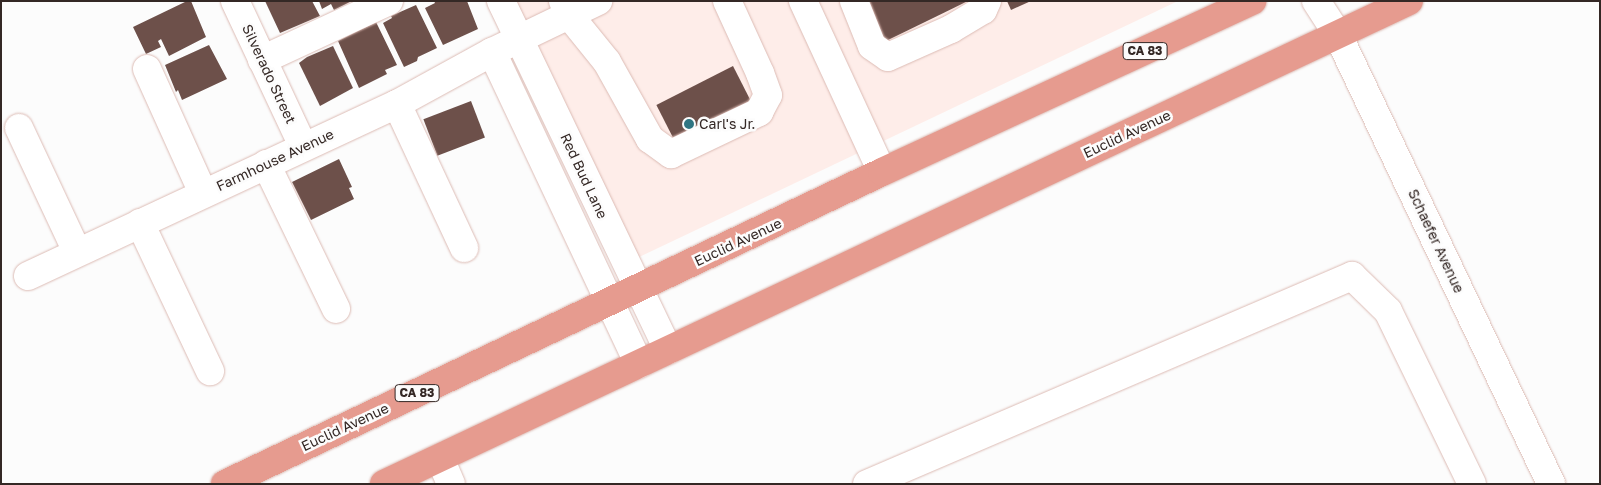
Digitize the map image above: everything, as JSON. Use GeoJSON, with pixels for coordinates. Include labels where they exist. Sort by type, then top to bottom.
{"type":"FeatureCollection","features":[{"type":"Feature","properties":{"kind":"main road","name":"Euclid Avenue"},"geometry":{"type":"LineString","coordinates":[[225,484],[882,172],[1252,1]]}},
{"type":"Feature","properties":{"kind":"main road","name":"Euclid Avenue"},"geometry":{"type":"LineString","coordinates":[[384,484],[1409,1]]}},
{"type":"Feature","properties":{"kind":"street","name":"Silverado Street"},"geometry":{"type":"LineString","coordinates":[[235,1],[303,146]]}},
{"type":"Feature","properties":{"kind":"street"},"geometry":{"type":"LineString","coordinates":[[262,60],[389,1]]}},
{"type":"Feature","properties":{"kind":"street","name":"Red Bud Lane"},"geometry":{"type":"LineString","coordinates":[[501,1],[668,350]]}},
{"type":"Feature","properties":{"kind":"street","name":"Farmhouse Avenue"},"geometry":{"type":"LineString","coordinates":[[28,276],[303,146],[398,104],[519,39],[566,8],[598,1]]}},
{"type":"Feature","properties":{"kind":"street"},"geometry":{"type":"LineString","coordinates":[[803,1],[882,172]]}},
{"type":"Feature","properties":{"kind":"street"},"geometry":{"type":"LineString","coordinates":[[854,1],[872,46],[888,57],[951,30],[983,10],[987,1]]}},
{"type":"Feature","properties":{"kind":"street","name":"Schaefer Avenue"},"geometry":{"type":"LineString","coordinates":[[1316,1],[1338,34],[1551,484]]}},
{"type":"Feature","properties":{"kind":"street"},"geometry":{"type":"LineString","coordinates":[[566,8],[607,62],[650,139],[671,154],[759,112],[768,95],[757,65],[727,4]]}},
{"type":"Feature","properties":{"kind":"street"},"geometry":{"type":"LineString","coordinates":[[492,52],[639,364]]}},
{"type":"Feature","properties":{"kind":"street"},"geometry":{"type":"LineString","coordinates":[[147,69],[203,193]]}},
{"type":"Feature","properties":{"kind":"street"},"geometry":{"type":"LineString","coordinates":[[398,104],[464,248]]}},
{"type":"Feature","properties":{"kind":"street"},"geometry":{"type":"LineString","coordinates":[[19,128],[78,252]]}},
{"type":"Feature","properties":{"kind":"street"},"geometry":{"type":"LineString","coordinates":[[266,164],[336,309]]}},
{"type":"Feature","properties":{"kind":"street"},"geometry":{"type":"LineString","coordinates":[[140,223],[210,371]]}},
{"type":"Feature","properties":{"kind":"street"},"geometry":{"type":"LineString","coordinates":[[868,484],[1352,276],[1388,311],[1472,484]]}},
{"type":"Feature","properties":{"kind":"street"},"geometry":{"type":"LineString","coordinates":[[440,458],[451,484]]}},
{"type":"Feature","properties":{"kind":"shaded area"},"geometry":{"type":"Polygon","coordinates":[[[489,1],[1178,1],[616,268],[489,1]]]}},
{"type":"Feature","properties":{"kind":"building"},"geometry":{"type":"Polygon","coordinates":[[[187,1],[191,1],[206,37],[169,56],[161,39],[158,41],[161,47],[146,54],[133,27],[187,1]]]}},
{"type":"Feature","properties":{"kind":"building"},"geometry":{"type":"Polygon","coordinates":[[[265,1],[312,1],[320,16],[280,33],[265,1]]]}},
{"type":"Feature","properties":{"kind":"building"},"geometry":{"type":"Polygon","coordinates":[[[319,1],[352,1],[334,10],[331,4],[322,9],[319,1]]]}},
{"type":"Feature","properties":{"kind":"building"},"geometry":{"type":"Polygon","coordinates":[[[434,1],[467,1],[478,29],[443,45],[425,8],[435,3],[434,1]]]}},
{"type":"Feature","properties":{"kind":"building"},"geometry":{"type":"Polygon","coordinates":[[[865,1],[968,1],[884,42],[865,1]]]}},
{"type":"Feature","properties":{"kind":"building"},"geometry":{"type":"Polygon","coordinates":[[[1007,1],[1031,1],[1011,10],[1007,1]]]}},
{"type":"Feature","properties":{"kind":"building"},"geometry":{"type":"Polygon","coordinates":[[[416,5],[437,48],[418,57],[417,61],[404,67],[383,23],[392,18],[391,16],[416,5]]]}},
{"type":"Feature","properties":{"kind":"building"},"geometry":{"type":"Polygon","coordinates":[[[376,22],[397,65],[385,70],[387,74],[359,88],[338,41],[376,22]]]}},
{"type":"Feature","properties":{"kind":"building"},"geometry":{"type":"Polygon","coordinates":[[[209,45],[227,79],[182,100],[178,90],[176,92],[165,65],[209,45]]]}},
{"type":"Feature","properties":{"kind":"building"},"geometry":{"type":"Polygon","coordinates":[[[333,46],[353,88],[320,106],[299,63],[307,57],[333,46]]]}},
{"type":"Feature","properties":{"kind":"building","name":"Carl's Jr."},"geometry":{"type":"Polygon","coordinates":[[[733,66],[753,105],[676,144],[656,105],[733,66]]]}},
{"type":"Feature","properties":{"kind":"building"},"geometry":{"type":"Polygon","coordinates":[[[471,101],[485,137],[437,156],[423,119],[471,101]]]}},
{"type":"Feature","properties":{"kind":"building"},"geometry":{"type":"Polygon","coordinates":[[[339,159],[352,187],[349,188],[354,199],[311,220],[292,182],[339,159]]]}},
{"type":"Feature","properties":{"kind":"place","name":"Carl's Jr."},"geometry":{"type":"Point","coordinates":[689,124]}}]}
